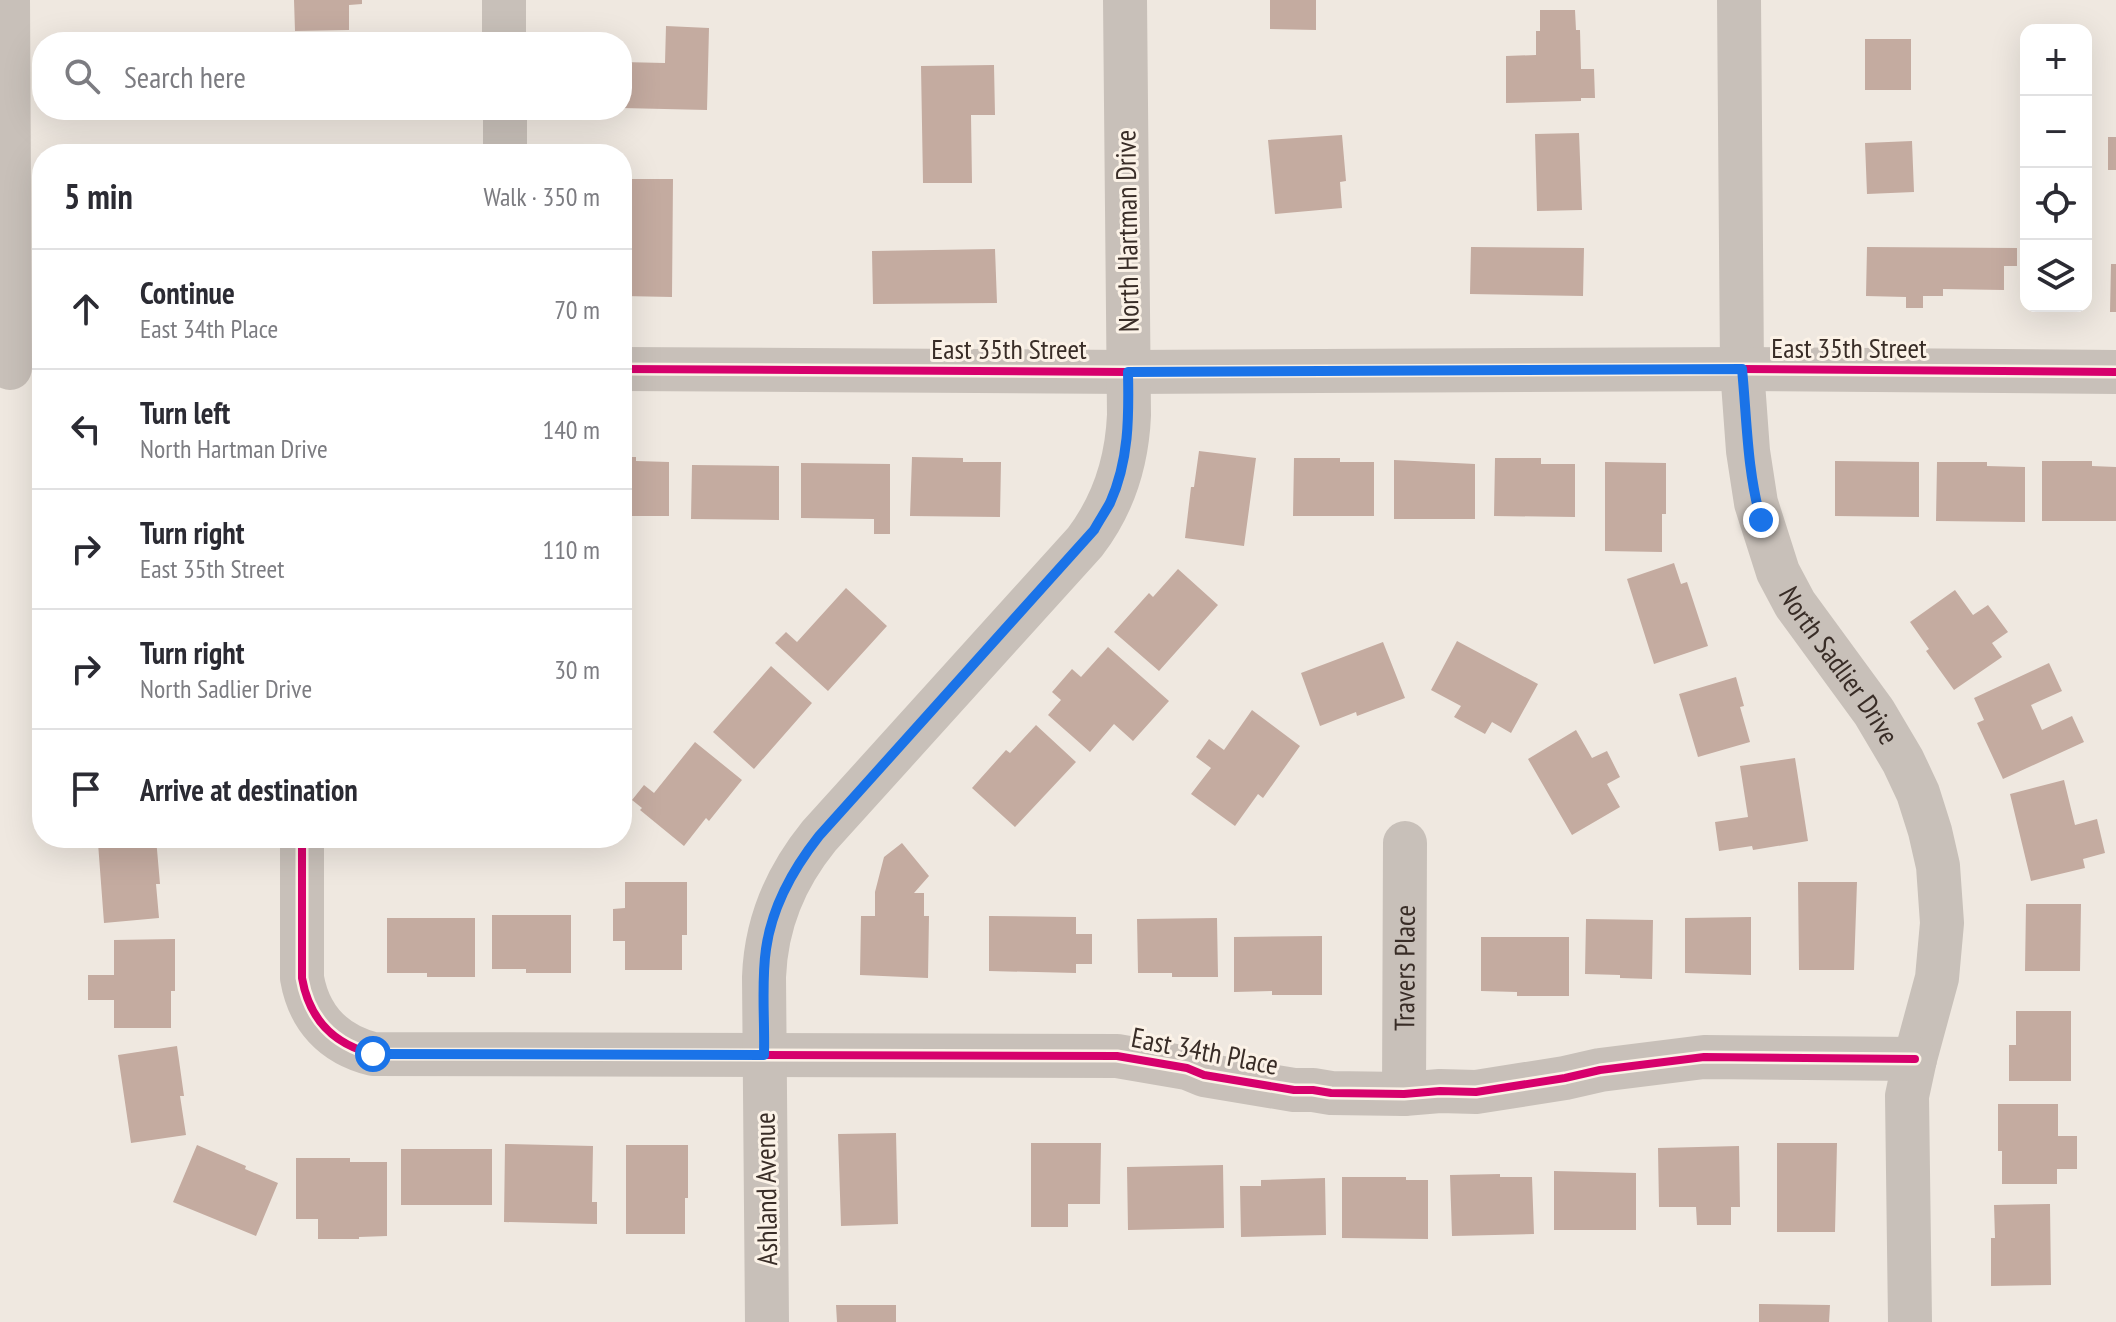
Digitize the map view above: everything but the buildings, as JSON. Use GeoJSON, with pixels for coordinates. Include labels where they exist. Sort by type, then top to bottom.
{"type":"FeatureCollection","features":[{"type":"Feature","properties":{"kind":"street"},"geometry":{"type":"LineString","coordinates":[[8,0],[17,368]]}},
{"type":"Feature","properties":{"kind":"street"},"geometry":{"type":"LineString","coordinates":[[504,0],[504,32]]}},
{"type":"Feature","properties":{"kind":"street","name":"North Hartman Drive"},"geometry":{"type":"LineString","coordinates":[[764,1055],[766,948],[775,911],[802,857],[1094,530],[1109,505],[1124,461],[1128,430],[1125,0]]}},
{"type":"Feature","properties":{"kind":"street","name":"North Sadlier Drive"},"geometry":{"type":"LineString","coordinates":[[1739,0],[1742,369],[1753,485],[1761,520],[1778,572],[1804,619],[1874,712],[1894,744],[1918,793],[1935,848],[1941,903],[1937,978],[1907,1096],[1910,1322]]}},
{"type":"Feature","properties":{"kind":"street"},"geometry":{"type":"LineString","coordinates":[[505,120],[505,144]]}},
{"type":"Feature","properties":{"kind":"street","name":"East 35th Street"},"geometry":{"type":"LineString","coordinates":[[632,369],[2116,372]]}},
{"type":"Feature","properties":{"kind":"street","name":"Travers Place"},"geometry":{"type":"LineString","coordinates":[[1404,1094],[1405,843]]}},
{"type":"Feature","properties":{"kind":"street","name":"East 34th Place"},"geometry":{"type":"LineString","coordinates":[[302,848],[302,978],[309,1007],[316,1019],[347,1045],[373,1054],[1117,1056],[1294,1090],[1404,1094],[1476,1092],[1600,1070],[1704,1057],[1915,1059]]}},
{"type":"Feature","properties":{"kind":"street","name":"Ashland Avenue"},"geometry":{"type":"LineString","coordinates":[[764,1055],[767,1322]]}},
{"type":"Feature","properties":{"kind":"cycle path"},"geometry":{"type":"LineString","coordinates":[[632,369],[2116,372]]}},
{"type":"Feature","properties":{"kind":"cycle path"},"geometry":{"type":"LineString","coordinates":[[302,848],[302,978],[305,992],[325,1027],[346,1044],[373,1054],[1117,1056],[1294,1090],[1404,1094],[1476,1092],[1600,1070],[1704,1057],[1915,1059]]}},
{"type":"Feature","properties":{"kind":"route"},"geometry":{"type":"LineString","coordinates":[[373,1054],[764,1055],[766,948],[782,894],[802,857],[819,836],[1094,530],[1109,505],[1124,461],[1128,430],[1128,372],[1742,369],[1748,451],[1761,520]]}}]}
